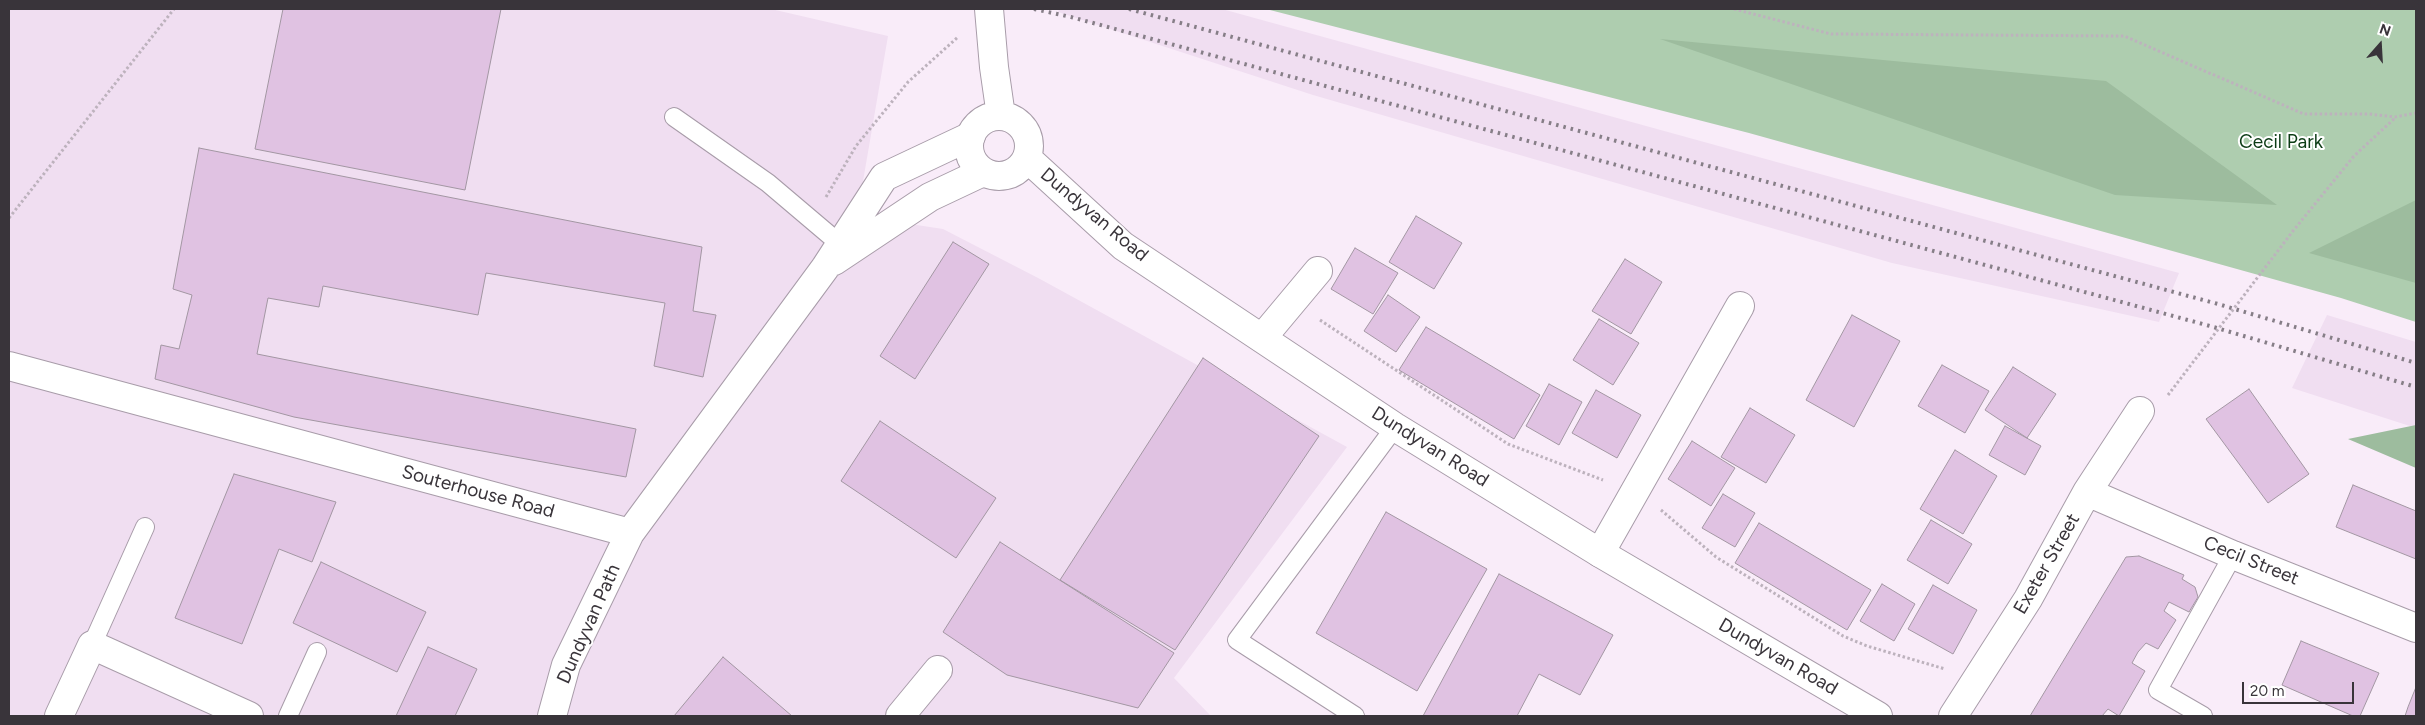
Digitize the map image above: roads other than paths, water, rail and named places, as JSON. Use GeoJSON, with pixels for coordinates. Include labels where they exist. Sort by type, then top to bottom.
{"type":"FeatureCollection","features":[{"type":"Feature","properties":{"kind":"street"},"geometry":{"type":"LineString","coordinates":[[824,268],[930,197],[983,172],[971,156],[969,146],[971,136],[979,124],[988,118],[1001,116],[990,17]]}},
{"type":"Feature","properties":{"kind":"street","name":"Dundyvan Road"},"geometry":{"type":"LineString","coordinates":[[983,172],[993,176],[1008,174],[1022,166],[1027,158],[1028,138],[1024,129],[1012,119],[1001,116]]}},
{"type":"Feature","properties":{"kind":"street"},"geometry":{"type":"LineString","coordinates":[[630,533],[824,268],[884,177],[971,136]]}},
{"type":"Feature","properties":{"kind":"street","name":"Dundyvan Road"},"geometry":{"type":"LineString","coordinates":[[1027,158],[1123,246],[1395,427],[1600,553],[1878,716]]}},
{"type":"Feature","properties":{"kind":"street"},"geometry":{"type":"LineString","coordinates":[[1262,338],[1318,271]]}},
{"type":"Feature","properties":{"kind":"street"},"geometry":{"type":"LineString","coordinates":[[1600,553],[1740,306]]}},
{"type":"Feature","properties":{"kind":"street","name":"Souterhouse Road"},"geometry":{"type":"LineString","coordinates":[[9,366],[630,533]]}},
{"type":"Feature","properties":{"kind":"street","name":"Exeter Street"},"geometry":{"type":"LineString","coordinates":[[1953,716],[2028,599],[2087,492],[2140,411]]}},
{"type":"Feature","properties":{"kind":"street","name":"Cecil Street"},"geometry":{"type":"LineString","coordinates":[[2087,492],[2234,555],[2416,628]]}},
{"type":"Feature","properties":{"kind":"street","name":"Dundyvan Path"},"geometry":{"type":"LineString","coordinates":[[552,716],[566,665],[630,533]]}},
{"type":"Feature","properties":{"kind":"street"},"geometry":{"type":"LineString","coordinates":[[58,716],[92,645],[249,716]]}},
{"type":"Feature","properties":{"kind":"street"},"geometry":{"type":"LineString","coordinates":[[900,716],[938,670]]}},
{"type":"Feature","properties":{"kind":"lane"},"geometry":{"type":"LineString","coordinates":[[674,117],[768,183],[840,244]]}},
{"type":"Feature","properties":{"kind":"lane"},"geometry":{"type":"LineString","coordinates":[[1355,716],[1237,640],[1395,427]]}},
{"type":"Feature","properties":{"kind":"lane"},"geometry":{"type":"LineString","coordinates":[[92,645],[145,527]]}},
{"type":"Feature","properties":{"kind":"lane"},"geometry":{"type":"LineString","coordinates":[[2203,716],[2158,690],[2234,555]]}},
{"type":"Feature","properties":{"kind":"lane"},"geometry":{"type":"LineString","coordinates":[[288,716],[317,652]]}},
{"type":"Feature","properties":{"kind":"railway"},"geometry":{"type":"LineString","coordinates":[[1034,9],[1071,17],[2210,326],[2416,387]]}},
{"type":"Feature","properties":{"kind":"railway"},"geometry":{"type":"LineString","coordinates":[[1129,9],[2218,304],[2416,363]]}},
{"type":"Feature","properties":{"kind":"park label","name":"Cecil Park"},"geometry":{"type":"Point","coordinates":[2281,142]}}]}
